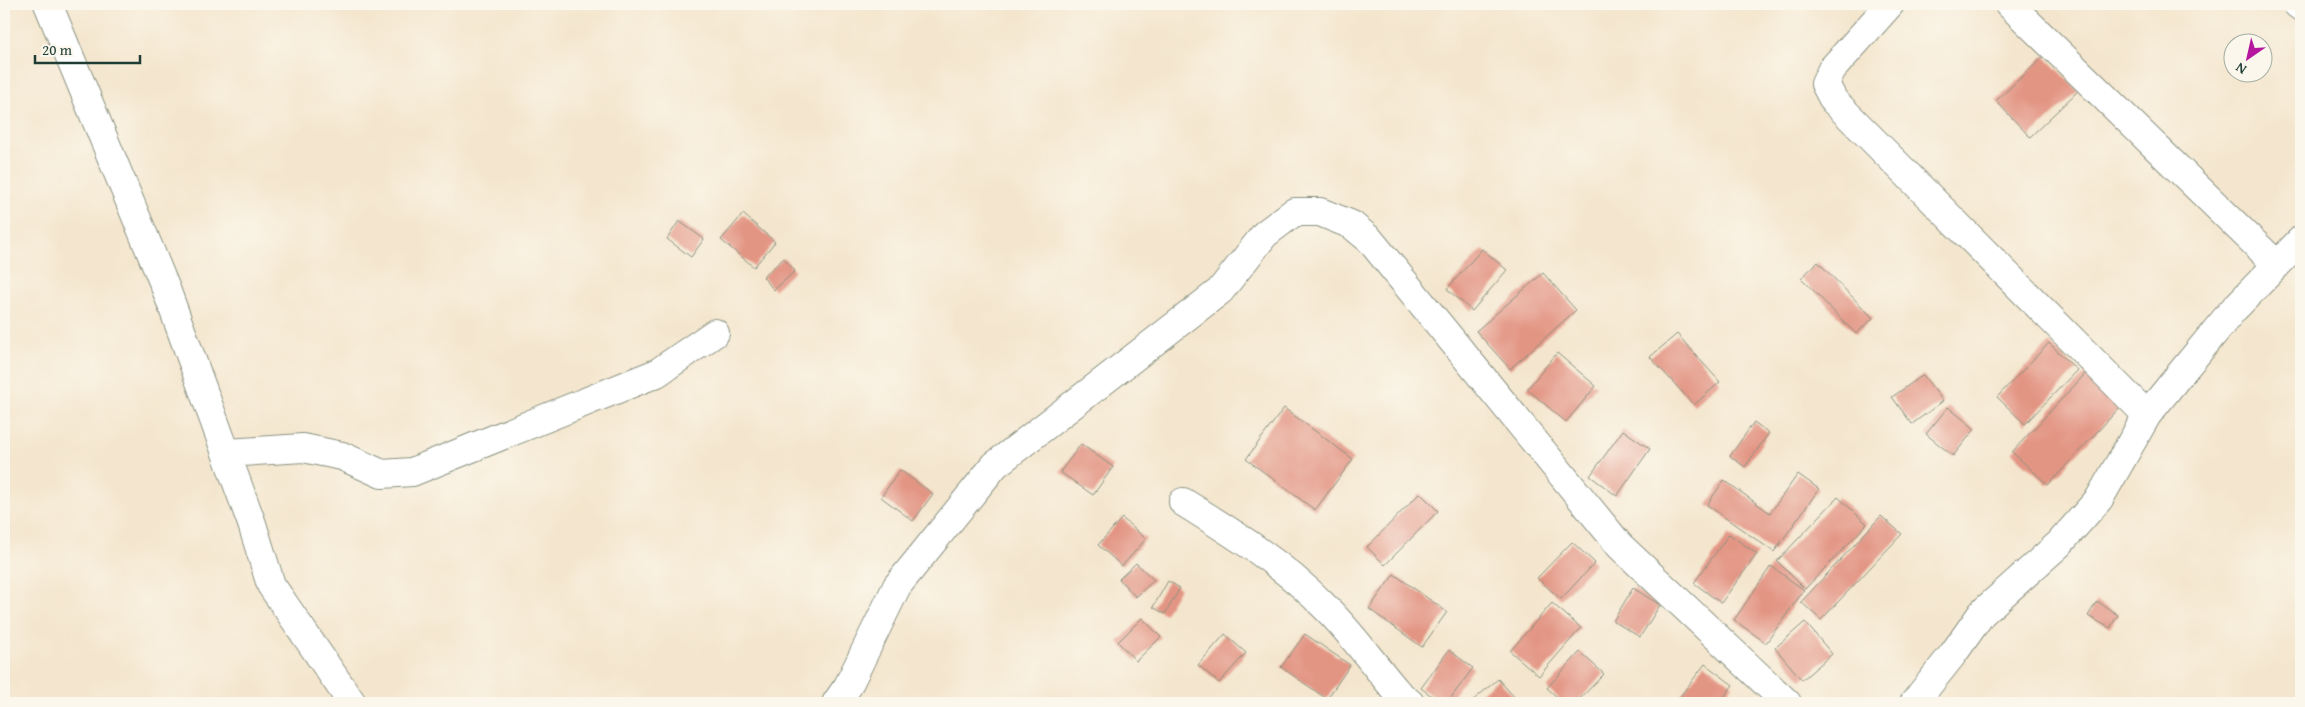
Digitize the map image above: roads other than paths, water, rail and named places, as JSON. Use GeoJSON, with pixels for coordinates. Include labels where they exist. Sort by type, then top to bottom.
{"type":"FeatureCollection","features":[{"type":"Feature","properties":{"kind":"street"},"geometry":{"type":"LineString","coordinates":[[48,4],[166,289],[252,524],[271,585],[352,703]]}},
{"type":"Feature","properties":{"kind":"street"},"geometry":{"type":"LineString","coordinates":[[1890,4],[1832,69],[1825,84],[1834,101],[2148,415]]}},
{"type":"Feature","properties":{"kind":"street"},"geometry":{"type":"LineString","coordinates":[[2009,4],[2277,265]]}},
{"type":"Feature","properties":{"kind":"street"},"geometry":{"type":"LineString","coordinates":[[2297,4],[2301,8]]}},
{"type":"Feature","properties":{"kind":"street"},"geometry":{"type":"LineString","coordinates":[[836,703],[848,686],[897,586],[996,465],[1220,291],[1265,234],[1294,212],[1320,212],[1352,225],[1370,240],[1620,546],[1787,703]]}},
{"type":"Feature","properties":{"kind":"street"},"geometry":{"type":"LineString","coordinates":[[1914,703],[1953,654],[1982,613],[2059,544],[2099,499],[2148,415],[2233,310],[2301,240]]}},
{"type":"Feature","properties":{"kind":"street"},"geometry":{"type":"LineString","coordinates":[[226,453],[304,448],[342,456],[382,474],[412,472],[657,373],[715,333]]}},
{"type":"Feature","properties":{"kind":"street"},"geometry":{"type":"LineString","coordinates":[[1183,502],[1244,540],[1292,576],[1325,606],[1398,693],[1410,703]]}}]}
